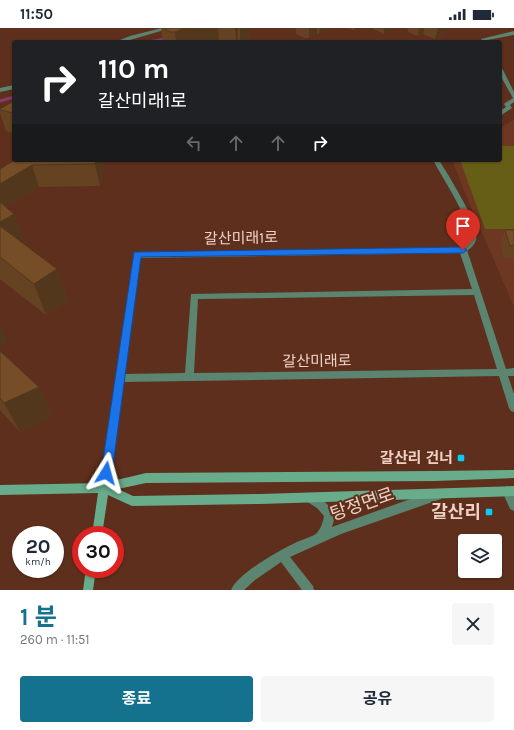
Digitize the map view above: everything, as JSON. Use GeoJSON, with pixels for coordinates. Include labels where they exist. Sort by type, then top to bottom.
{"type":"FeatureCollection","features":[{"type":"Feature","properties":{"kind":"main road"},"geometry":{"type":"LineString","coordinates":[[0,490],[104,488],[146,478],[514,474]]}},
{"type":"Feature","properties":{"kind":"main road"},"geometry":{"type":"LineString","coordinates":[[104,488],[132,501],[310,498],[450,493]]}},
{"type":"Feature","properties":{"kind":"main road","name":"갈산미래1로"},"geometry":{"type":"LineString","coordinates":[[98,526],[104,488]]}},
{"type":"Feature","properties":{"kind":"main road","name":"탕정면로"},"geometry":{"type":"LineString","coordinates":[[450,493],[511,491]]}},
{"type":"Feature","properties":{"kind":"main road"},"geometry":{"type":"LineString","coordinates":[[88,590],[90,578]]}},
{"type":"Feature","properties":{"kind":"street"},"geometry":{"type":"LineString","coordinates":[[124,40],[168,28]]}},
{"type":"Feature","properties":{"kind":"street"},"geometry":{"type":"LineString","coordinates":[[485,40],[484,39],[514,33]]}},
{"type":"Feature","properties":{"kind":"street"},"geometry":{"type":"LineString","coordinates":[[502,74],[514,99],[506,104],[509,108],[502,113]]}},
{"type":"Feature","properties":{"kind":"street"},"geometry":{"type":"LineString","coordinates":[[0,90],[12,87]]}},
{"type":"Feature","properties":{"kind":"street"},"geometry":{"type":"LineString","coordinates":[[437,162],[460,202],[473,232],[474,238],[463,250],[514,408]]}},
{"type":"Feature","properties":{"kind":"street","name":"갈산미래1로"},"geometry":{"type":"LineString","coordinates":[[104,488],[137,254],[463,250]]}},
{"type":"Feature","properties":{"kind":"street"},"geometry":{"type":"LineString","coordinates":[[189,377],[194,296],[476,292]]}},
{"type":"Feature","properties":{"kind":"street","name":"갈산미래로"},"geometry":{"type":"LineString","coordinates":[[120,378],[514,372]]}},
{"type":"Feature","properties":{"kind":"street"},"geometry":{"type":"LineString","coordinates":[[511,491],[514,506]]}},
{"type":"Feature","properties":{"kind":"street","name":"탕정면로"},"geometry":{"type":"LineString","coordinates":[[236,590],[252,574],[282,555],[321,536],[435,496],[450,493]]}},
{"type":"Feature","properties":{"kind":"street"},"geometry":{"type":"LineString","coordinates":[[310,498],[321,505],[329,515],[327,527],[321,536]]}},
{"type":"Feature","properties":{"kind":"street"},"geometry":{"type":"LineString","coordinates":[[282,555],[310,590]]}},
{"type":"Feature","properties":{"kind":"shaded area"},"geometry":{"type":"Polygon","coordinates":[[[514,120],[514,307],[453,162],[502,162],[502,127],[514,120]]]}},
{"type":"Feature","properties":{"kind":"shaded area"},"geometry":{"type":"Polygon","coordinates":[[[502,146],[514,146],[514,229],[485,229],[461,162],[502,162],[502,146]]]}},
{"type":"Feature","properties":{"kind":"building"},"geometry":{"type":"Polygon","coordinates":[[[163,28],[185,28],[175,32],[170,32],[163,28]]]}},
{"type":"Feature","properties":{"kind":"building"},"geometry":{"type":"Polygon","coordinates":[[[12,102],[12,113],[0,109],[12,102]]]}},
{"type":"Feature","properties":{"kind":"building"},"geometry":{"type":"Polygon","coordinates":[[[12,162],[96,162],[95,164],[32,165],[0,184],[0,169],[12,162]]]}},
{"type":"Feature","properties":{"kind":"building"},"geometry":{"type":"Polygon","coordinates":[[[0,202],[14,214],[0,222],[0,202]]]}},
{"type":"Feature","properties":{"kind":"building"},"geometry":{"type":"Polygon","coordinates":[[[0,226],[57,269],[34,284],[0,257],[0,226]]]}},
{"type":"Feature","properties":{"kind":"building"},"geometry":{"type":"Polygon","coordinates":[[[505,230],[514,230],[514,245],[510,246],[505,230]]]}},
{"type":"Feature","properties":{"kind":"building"},"geometry":{"type":"Polygon","coordinates":[[[0,351],[39,387],[4,403],[0,398],[0,351]]]}},
{"type":"Feature","properties":{"kind":"waterway"},"geometry":{"type":"LineString","coordinates":[[159,40],[168,38]]}},
{"type":"Feature","properties":{"kind":"waterway"},"geometry":{"type":"LineString","coordinates":[[0,101],[12,98]]}},
{"type":"Feature","properties":{"kind":"place","name":"갈산리 건너"},"geometry":{"type":"Point","coordinates":[461,458]}},
{"type":"Feature","properties":{"kind":"place","name":"갈산리"},"geometry":{"type":"Point","coordinates":[489,512]}},
{"type":"Feature","properties":{"kind":"route"},"geometry":{"type":"LineString","coordinates":[[106,473],[137,254],[463,250]]}}]}
